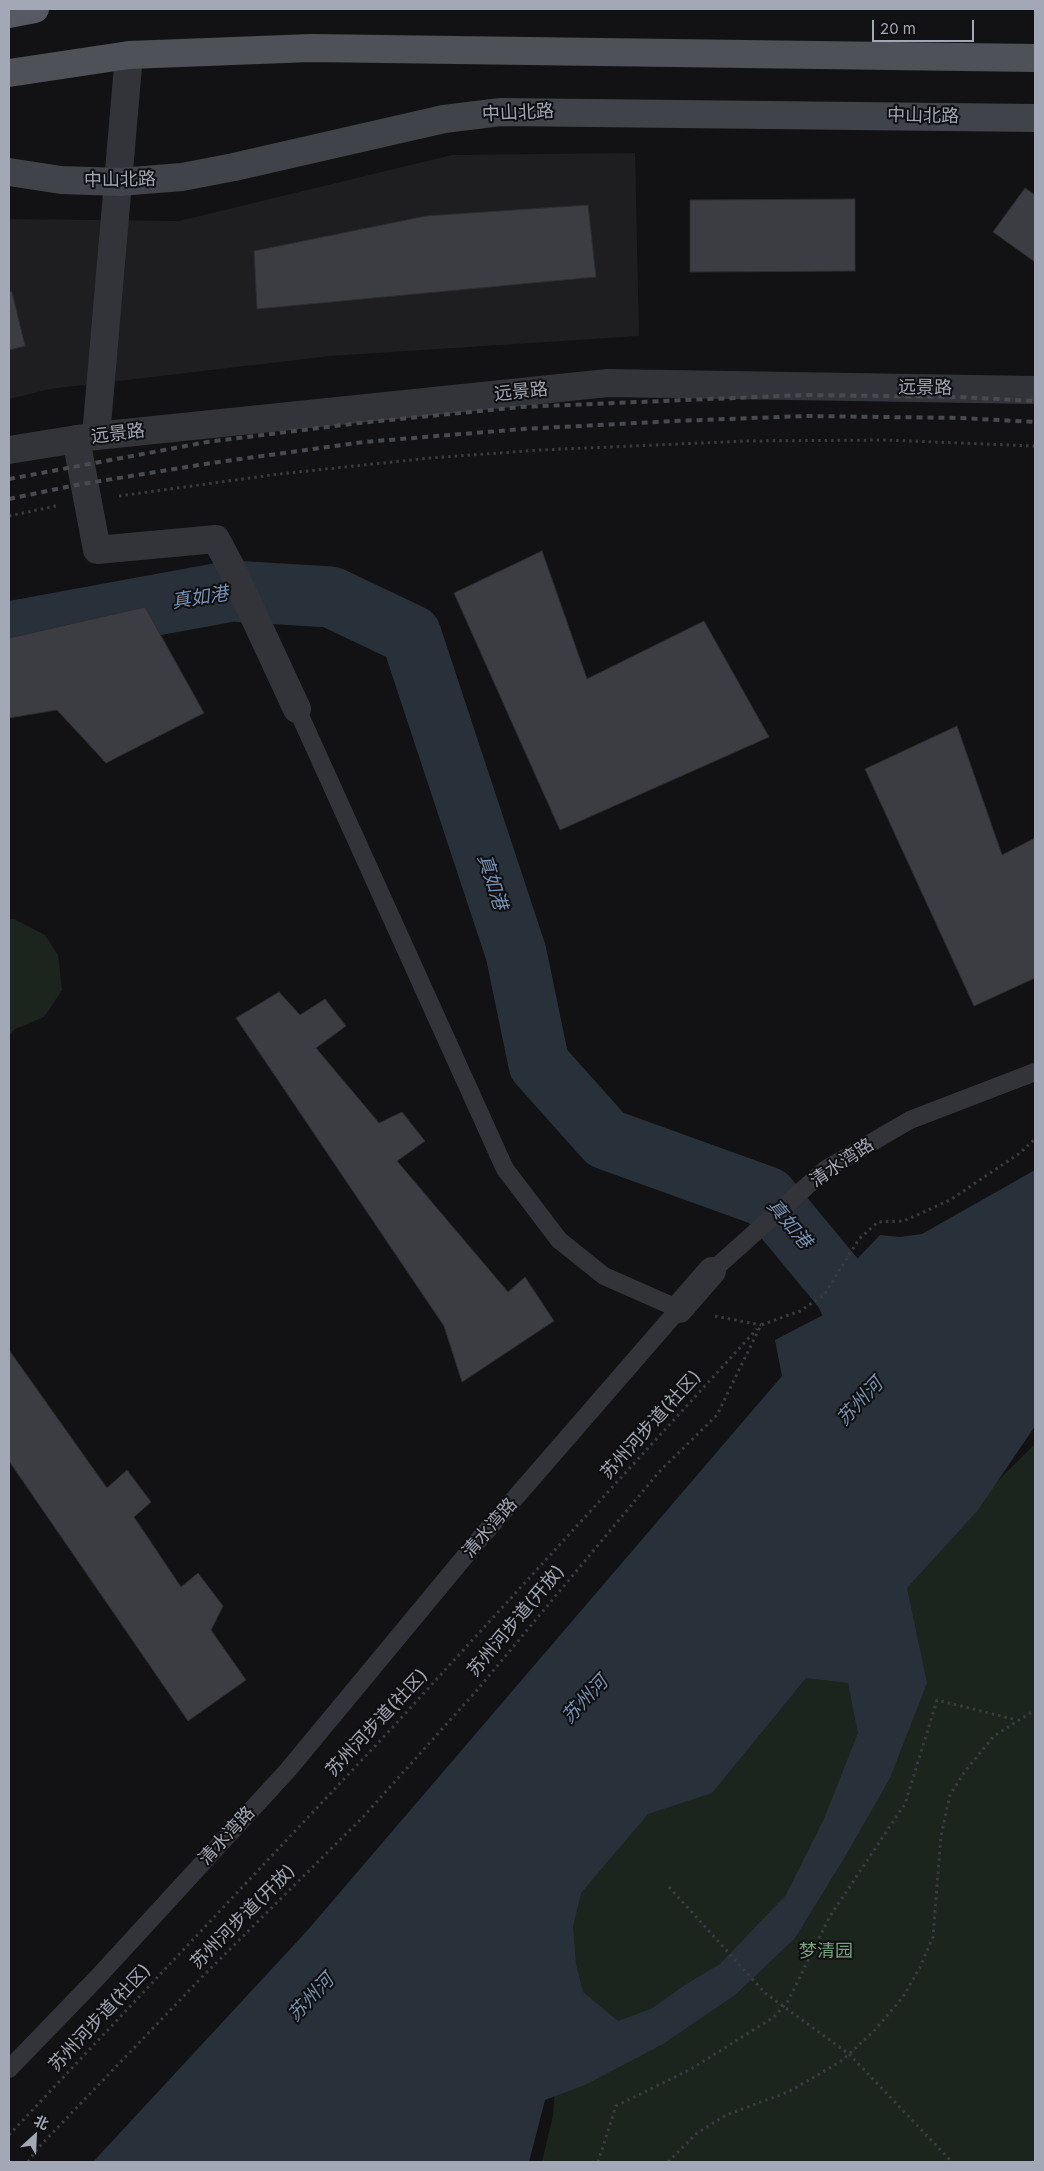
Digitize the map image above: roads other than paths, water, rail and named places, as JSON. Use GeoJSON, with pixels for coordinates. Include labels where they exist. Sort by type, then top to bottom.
{"type":"FeatureCollection","features":[{"type":"Feature","properties":{"kind":"highway"},"geometry":{"type":"LineString","coordinates":[[9,14],[35,9]]}},
{"type":"Feature","properties":{"kind":"main road"},"geometry":{"type":"LineString","coordinates":[[9,74],[129,55],[311,48],[1035,58]]}},
{"type":"Feature","properties":{"kind":"main road","name":"中山北路"},"geometry":{"type":"LineString","coordinates":[[9,172],[61,180],[119,182],[182,177],[444,119],[501,112],[1035,118]]}},
{"type":"Feature","properties":{"kind":"street"},"geometry":{"type":"LineString","coordinates":[[129,55],[119,182],[86,437],[88,500],[97,550],[216,539],[232,569],[296,709]]}},
{"type":"Feature","properties":{"kind":"street","name":"远景路"},"geometry":{"type":"LineString","coordinates":[[9,450],[86,437],[608,383],[1035,390]]}},
{"type":"Feature","properties":{"kind":"street","name":"清水湾路"},"geometry":{"type":"LineString","coordinates":[[680,1309],[712,1271]]}},
{"type":"Feature","properties":{"kind":"lane"},"geometry":{"type":"LineString","coordinates":[[296,709],[505,1169],[559,1240],[596,1270],[604,1276],[680,1309]]}},
{"type":"Feature","properties":{"kind":"lane","name":"清水湾路"},"geometry":{"type":"LineString","coordinates":[[712,1271],[826,1169],[910,1120],[1035,1072]]}},
{"type":"Feature","properties":{"kind":"lane","name":"清水湾路"},"geometry":{"type":"LineString","coordinates":[[9,2069],[96,1979],[288,1770],[476,1543],[680,1309]]}},
{"type":"Feature","properties":{"kind":"water","name":"苏州河"},"geometry":{"type":"Polygon","coordinates":[[[1035,1170],[1035,1426],[978,1510],[907,1588],[927,1683],[890,1778],[795,1938],[735,1995],[663,2044],[585,2085],[545,2100],[529,2162],[93,2162],[306,1932],[782,1376],[775,1340],[827,1313],[844,1290],[858,1258],[880,1235],[900,1237],[922,1234],[1035,1170]],[[806,1678],[712,1793],[648,1814],[581,1893],[573,1927],[576,1964],[583,1992],[618,2021],[651,2009],[685,1985],[720,1964],[786,1895],[824,1819],[858,1733],[848,1683],[806,1678]]]}},
{"type":"Feature","properties":{"kind":"waterway","name":"真如港"},"geometry":{"type":"LineString","coordinates":[[9,632],[232,591],[331,597],[411,635],[516,953],[539,1064],[606,1139],[767,1197],[844,1290],[882,1367]]}},
{"type":"Feature","properties":{"kind":"railway"},"geometry":{"type":"LineString","coordinates":[[9,479],[207,442],[359,423],[521,407],[805,395],[961,397],[1035,401]]}},
{"type":"Feature","properties":{"kind":"railway"},"geometry":{"type":"LineString","coordinates":[[9,499],[76,485],[211,463],[364,442],[523,429],[806,416],[961,418],[1035,422]]}},
{"type":"Feature","properties":{"kind":"park label","name":"梦清园"},"geometry":{"type":"Point","coordinates":[826,1952]}}]}
